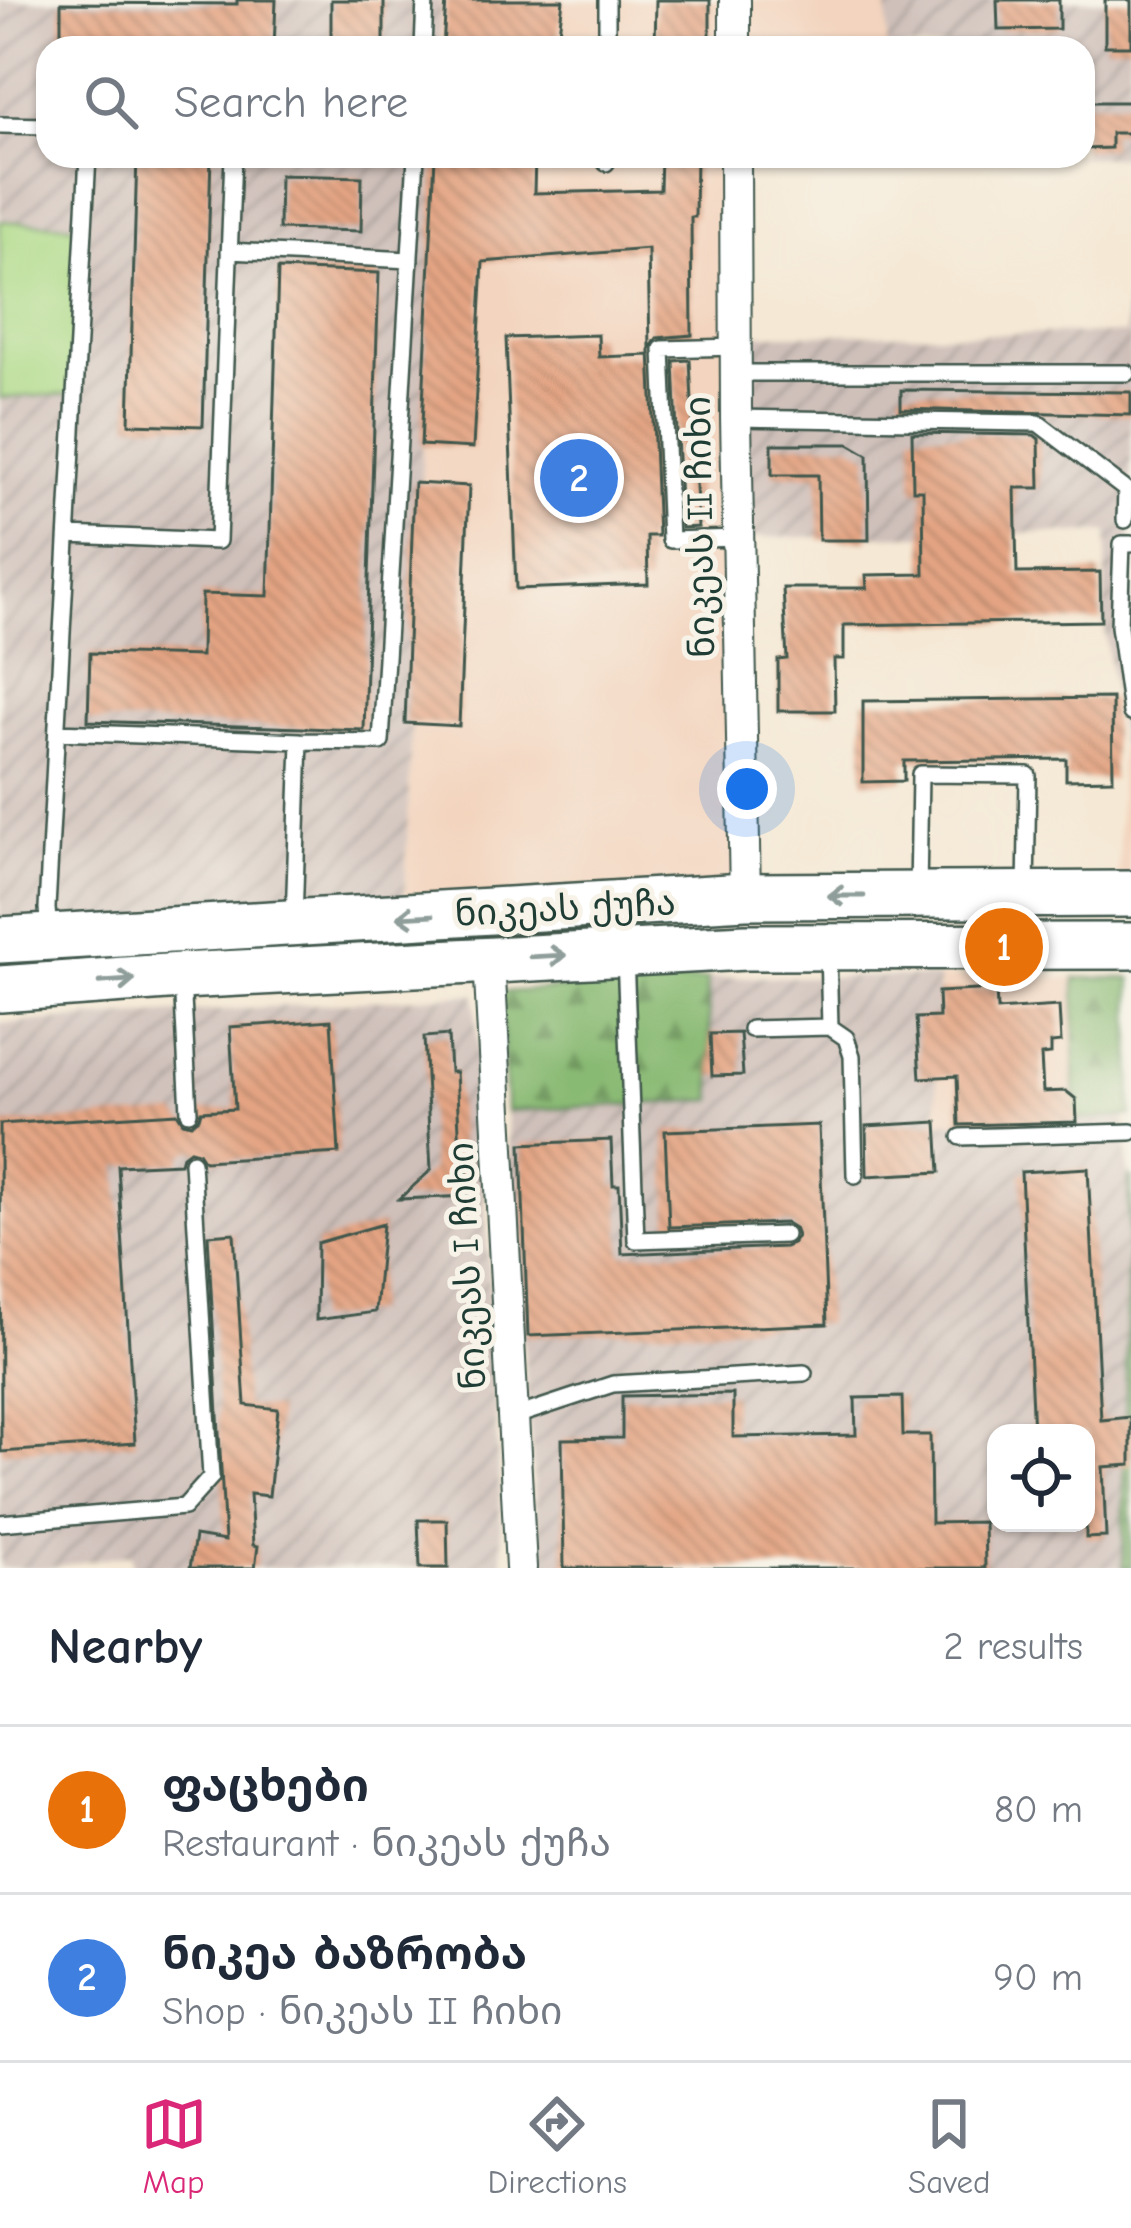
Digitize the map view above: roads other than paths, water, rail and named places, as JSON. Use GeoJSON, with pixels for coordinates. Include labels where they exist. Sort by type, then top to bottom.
{"type":"FeatureCollection","features":[{"type":"Feature","properties":{"kind":"main road","name":"ნიკეას ქუჩა"},"geometry":{"type":"LineString","coordinates":[[0,940],[746,896],[1026,896],[1130,887]]}},
{"type":"Feature","properties":{"kind":"main road","name":"ნიკეას ქუჩა"},"geometry":{"type":"LineString","coordinates":[[0,989],[746,947],[1131,946]]}},
{"type":"Feature","properties":{"kind":"street"},"geometry":{"type":"LineString","coordinates":[[735,0],[735,36]]}},
{"type":"Feature","properties":{"kind":"street","name":"ნიკეას II ჩიხი"},"geometry":{"type":"LineString","coordinates":[[735,168],[746,896]]}},
{"type":"Feature","properties":{"kind":"street","name":"ნიკეას I ჩიხი"},"geometry":{"type":"LineString","coordinates":[[488,959],[521,1568]]}},
{"type":"Feature","properties":{"kind":"lane"},"geometry":{"type":"LineString","coordinates":[[424,36],[425,0]]}},
{"type":"Feature","properties":{"kind":"lane"},"geometry":{"type":"LineString","coordinates":[[607,0],[607,36]]}},
{"type":"Feature","properties":{"kind":"lane"},"geometry":{"type":"LineString","coordinates":[[0,125],[36,125]]}},
{"type":"Feature","properties":{"kind":"lane"},"geometry":{"type":"LineString","coordinates":[[49,938],[87,168]]}},
{"type":"Feature","properties":{"kind":"lane"},"geometry":{"type":"LineString","coordinates":[[68,536],[218,541],[232,168]]}},
{"type":"Feature","properties":{"kind":"lane"},"geometry":{"type":"LineString","coordinates":[[57,732],[381,742],[415,168]]}},
{"type":"Feature","properties":{"kind":"lane"},"geometry":{"type":"LineString","coordinates":[[229,251],[410,260]]}},
{"type":"Feature","properties":{"kind":"lane"},"geometry":{"type":"LineString","coordinates":[[738,538],[670,540],[662,349],[736,360],[1127,373]]}},
{"type":"Feature","properties":{"kind":"lane"},"geometry":{"type":"LineString","coordinates":[[736,418],[1038,423],[1126,490],[1125,520]]}},
{"type":"Feature","properties":{"kind":"lane"},"geometry":{"type":"LineString","coordinates":[[1131,544],[1122,544],[1120,626],[1131,712]]}},
{"type":"Feature","properties":{"kind":"lane"},"geometry":{"type":"LineString","coordinates":[[294,923],[300,741]]}},
{"type":"Feature","properties":{"kind":"lane"},"geometry":{"type":"LineString","coordinates":[[918,896],[920,774],[1028,775],[1026,896]]}},
{"type":"Feature","properties":{"kind":"lane"},"geometry":{"type":"LineString","coordinates":[[828,947],[830,1027]]}},
{"type":"Feature","properties":{"kind":"lane"},"geometry":{"type":"LineString","coordinates":[[625,953],[636,1240],[785,1234]]}},
{"type":"Feature","properties":{"kind":"lane"},"geometry":{"type":"LineString","coordinates":[[182,976],[189,1112]]}},
{"type":"Feature","properties":{"kind":"lane"},"geometry":{"type":"LineString","coordinates":[[751,1029],[830,1027],[846,1038],[852,1056],[855,1175]]}},
{"type":"Feature","properties":{"kind":"lane"},"geometry":{"type":"LineString","coordinates":[[961,1137],[1131,1132]]}},
{"type":"Feature","properties":{"kind":"lane"},"geometry":{"type":"LineString","coordinates":[[0,1523],[184,1507],[211,1477],[192,1162]]}},
{"type":"Feature","properties":{"kind":"lane"},"geometry":{"type":"LineString","coordinates":[[513,1417],[613,1384],[804,1373]]}},
{"type":"Feature","properties":{"kind":"place","name":"ნიკეა ბაზრობა"},"geometry":{"type":"Point","coordinates":[579,478]}},
{"type":"Feature","properties":{"kind":"place","name":"ფაცხები"},"geometry":{"type":"Point","coordinates":[1004,947]}}]}
